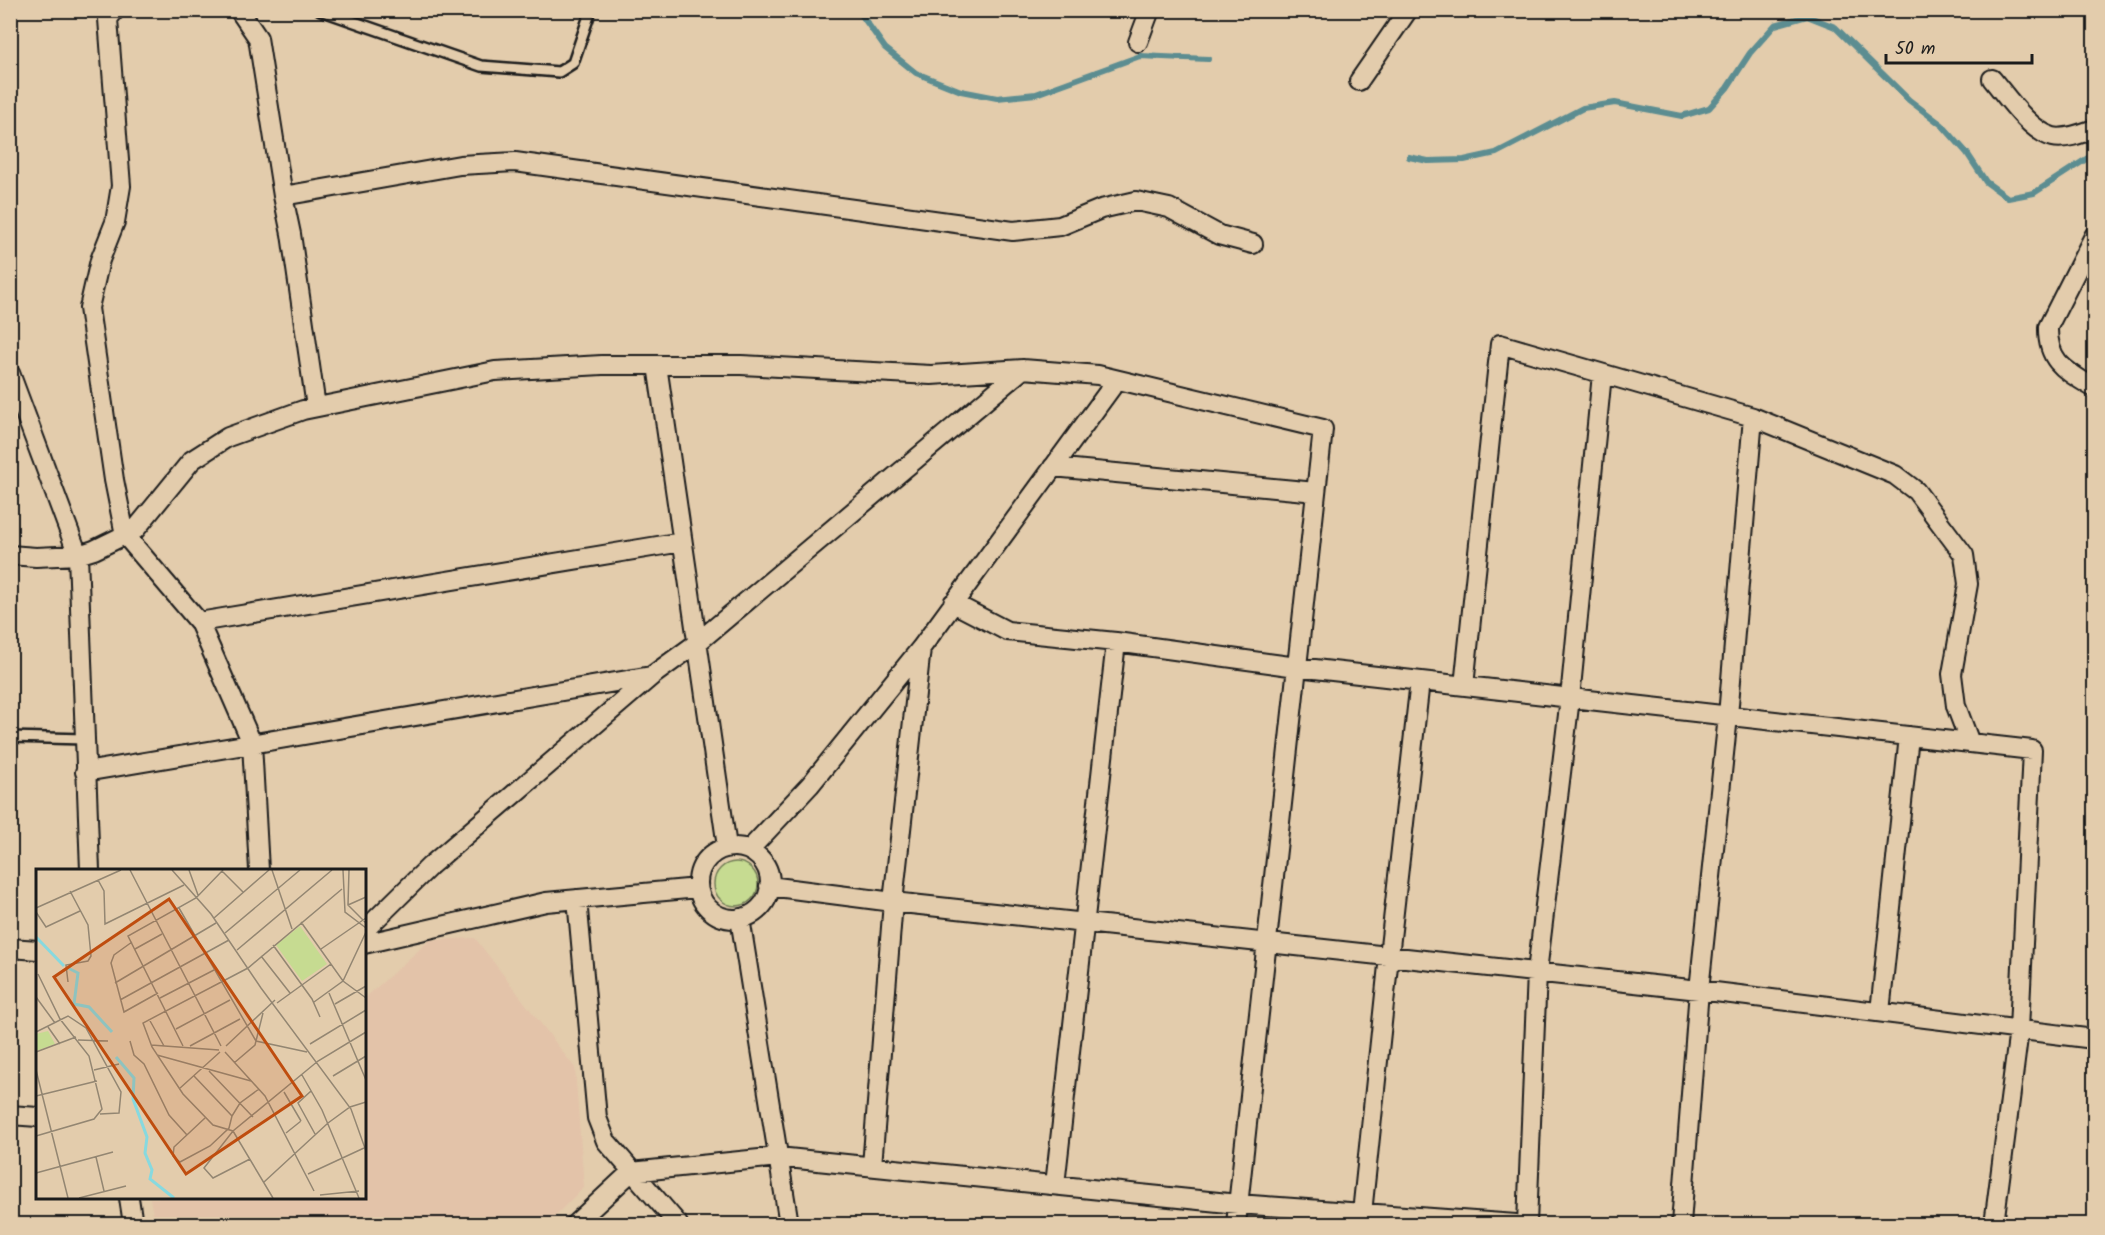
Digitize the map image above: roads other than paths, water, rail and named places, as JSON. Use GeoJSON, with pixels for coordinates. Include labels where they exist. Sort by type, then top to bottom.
{"type":"FeatureCollection","features":[{"type":"Feature","properties":{"kind":"street"},"geometry":{"type":"LineString","coordinates":[[115,10],[108,19],[121,186],[114,222],[100,260],[89,308],[114,480],[125,535],[199,622],[252,744],[259,869]]}},
{"type":"Feature","properties":{"kind":"street"},"geometry":{"type":"LineString","coordinates":[[238,10],[258,38],[291,234],[316,408]]}},
{"type":"Feature","properties":{"kind":"street"},"geometry":{"type":"LineString","coordinates":[[1138,42],[1150,10]]}},
{"type":"Feature","properties":{"kind":"street"},"geometry":{"type":"LineString","coordinates":[[1359,81],[1408,10]]}},
{"type":"Feature","properties":{"kind":"street"},"geometry":{"type":"LineString","coordinates":[[1992,79],[2038,132],[2055,138],[2094,129]]}},
{"type":"Feature","properties":{"kind":"street"},"geometry":{"type":"LineString","coordinates":[[283,196],[460,165],[515,162],[1013,231],[1060,226],[1101,209],[1136,201],[1168,208],[1219,235],[1253,244]]}},
{"type":"Feature","properties":{"kind":"street"},"geometry":{"type":"LineString","coordinates":[[2094,236],[2048,327],[2048,343],[2055,360],[2094,388]]}},
{"type":"Feature","properties":{"kind":"street"},"geometry":{"type":"LineString","coordinates":[[1464,686],[1500,344],[1753,417],[1895,475],[1916,491],[1965,555],[1968,584],[1952,674],[1956,706],[1970,743]]}},
{"type":"Feature","properties":{"kind":"street"},"geometry":{"type":"LineString","coordinates":[[657,365],[727,847]]}},
{"type":"Feature","properties":{"kind":"street"},"geometry":{"type":"LineString","coordinates":[[10,555],[36,557],[78,555],[94,550],[135,530],[192,460],[228,437],[303,410],[495,371],[657,365],[741,365],[931,375],[1023,369],[1098,375],[1323,429],[1236,1224]]}},
{"type":"Feature","properties":{"kind":"street"},"geometry":{"type":"LineString","coordinates":[[366,929],[430,866],[654,675],[697,643],[1023,369]]}},
{"type":"Feature","properties":{"kind":"street"},"geometry":{"type":"LineString","coordinates":[[10,373],[78,555],[90,869]]}},
{"type":"Feature","properties":{"kind":"street"},"geometry":{"type":"LineString","coordinates":[[1527,1224],[1538,972],[1570,698],[1602,374]]}},
{"type":"Feature","properties":{"kind":"street"},"geometry":{"type":"LineString","coordinates":[[749,850],[810,785],[921,648],[1118,380]]}},
{"type":"Feature","properties":{"kind":"street"},"geometry":{"type":"LineString","coordinates":[[1681,1224],[1699,990],[1728,716],[1753,417]]}},
{"type":"Feature","properties":{"kind":"street"},"geometry":{"type":"LineString","coordinates":[[1053,467],[1317,492]]}},
{"type":"Feature","properties":{"kind":"street"},"geometry":{"type":"LineString","coordinates":[[199,622],[682,542]]}},
{"type":"Feature","properties":{"kind":"street"},"geometry":{"type":"LineString","coordinates":[[953,603],[1006,631],[1116,642],[1297,667],[2032,750],[2019,1030],[1994,1224]]}},
{"type":"Feature","properties":{"kind":"street"},"geometry":{"type":"LineString","coordinates":[[1055,1185],[1116,642]]}},
{"type":"Feature","properties":{"kind":"street"},"geometry":{"type":"LineString","coordinates":[[872,1166],[893,902],[921,648]]}},
{"type":"Feature","properties":{"kind":"street"},"geometry":{"type":"LineString","coordinates":[[85,772],[654,675]]}},
{"type":"Feature","properties":{"kind":"street"},"geometry":{"type":"LineString","coordinates":[[1362,1213],[1420,681]]}},
{"type":"Feature","properties":{"kind":"street"},"geometry":{"type":"LineString","coordinates":[[1880,1012],[1909,736]]}},
{"type":"Feature","properties":{"kind":"street"},"geometry":{"type":"LineString","coordinates":[[727,847],[749,850],[758,856],[769,875],[766,897],[760,907],[751,914],[740,918],[718,915],[702,899],[698,888],[698,877],[702,867],[708,858],[727,847]]}},
{"type":"Feature","properties":{"kind":"street"},"geometry":{"type":"LineString","coordinates":[[769,886],[893,902],[1699,990],[2094,1039]]}},
{"type":"Feature","properties":{"kind":"street"},"geometry":{"type":"LineString","coordinates":[[366,944],[546,902],[698,888]]}},
{"type":"Feature","properties":{"kind":"street"},"geometry":{"type":"LineString","coordinates":[[577,899],[597,1118],[606,1141],[678,1224]]}},
{"type":"Feature","properties":{"kind":"street"},"geometry":{"type":"LineString","coordinates":[[740,918],[789,1224]]}},
{"type":"Feature","properties":{"kind":"street"},"geometry":{"type":"LineString","coordinates":[[10,948],[36,950]]}},
{"type":"Feature","properties":{"kind":"street"},"geometry":{"type":"LineString","coordinates":[[10,1115],[36,1117]]}},
{"type":"Feature","properties":{"kind":"street"},"geometry":{"type":"LineString","coordinates":[[575,1224],[631,1172],[778,1157],[1238,1204],[1516,1224]]}},
{"type":"Feature","properties":{"kind":"street"},"geometry":{"type":"LineString","coordinates":[[129,1199],[133,1224]]}},
{"type":"Feature","properties":{"kind":"lane"},"geometry":{"type":"LineString","coordinates":[[320,10],[481,66],[559,72],[573,63],[591,10]]}},
{"type":"Feature","properties":{"kind":"lane"},"geometry":{"type":"LineString","coordinates":[[10,737],[84,739]]}},
{"type":"Feature","properties":{"kind":"waterway"},"geometry":{"type":"LineString","coordinates":[[858,10],[885,48],[916,73],[961,91],[997,98],[1036,94],[1140,56],[1208,59]]}},
{"type":"Feature","properties":{"kind":"waterway"},"geometry":{"type":"LineString","coordinates":[[1409,157],[1428,161],[1464,160],[1496,153],[1583,108],[1615,103],[1682,116],[1709,108],[1727,88],[1750,53],[1775,25],[1807,16],[1835,27],[1909,100],[1942,125],[1967,153],[1986,182],[2008,198],[2034,193],[2094,154]]}}]}
